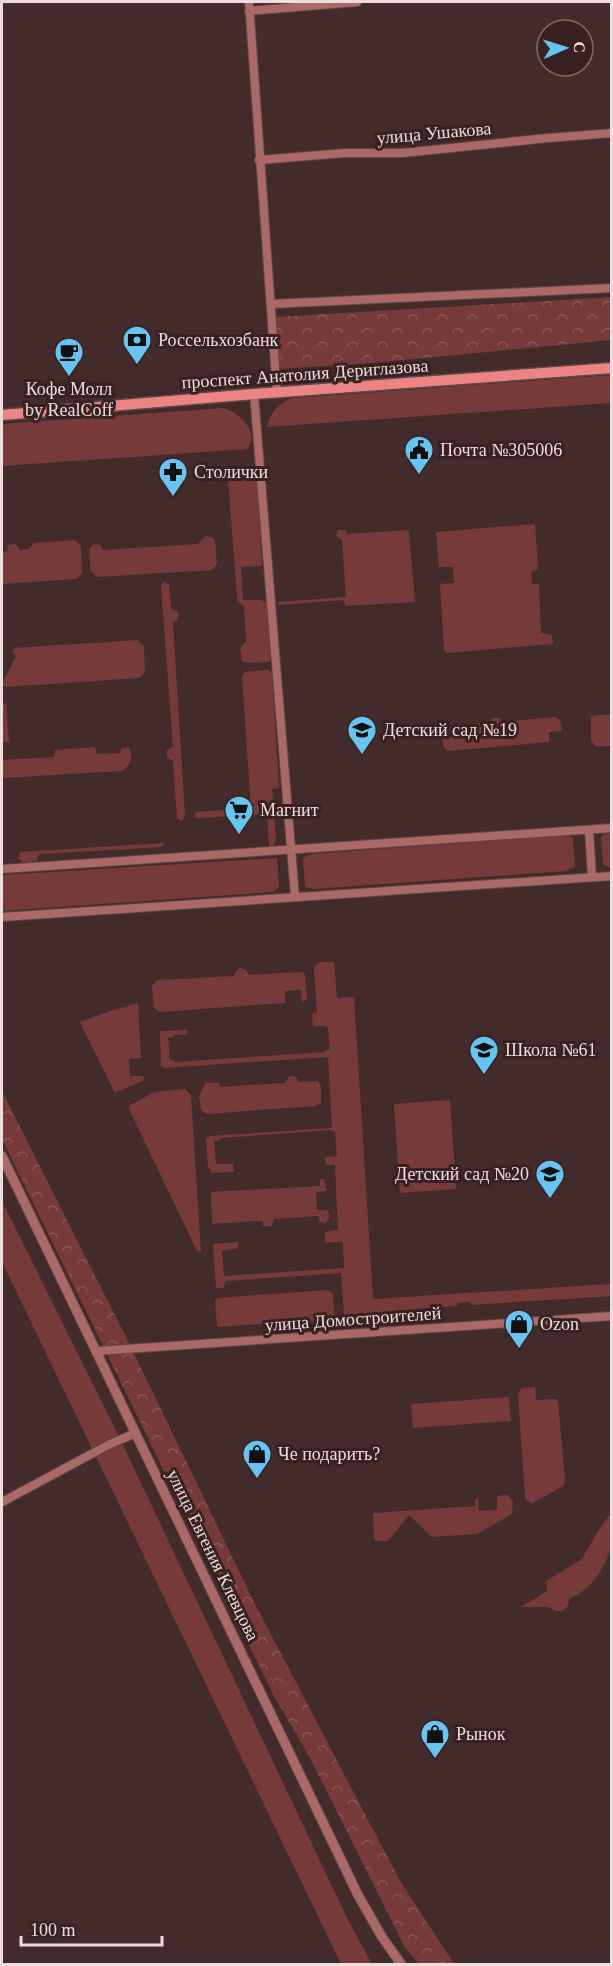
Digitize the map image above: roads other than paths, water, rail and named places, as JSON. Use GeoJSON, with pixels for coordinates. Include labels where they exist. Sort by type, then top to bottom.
{"type":"FeatureCollection","features":[{"type":"Feature","properties":{"kind":"main road","name":"проспект Анатолия Дериглазова"},"geometry":{"type":"LineString","coordinates":[[2,415],[612,368]]}},
{"type":"Feature","properties":{"kind":"street"},"geometry":{"type":"LineString","coordinates":[[249,2],[277,393]]}},
{"type":"Feature","properties":{"kind":"street"},"geometry":{"type":"LineString","coordinates":[[249,11],[357,2]]}},
{"type":"Feature","properties":{"kind":"street","name":"улица Ушакова"},"geometry":{"type":"LineString","coordinates":[[259,160],[345,153],[402,153],[612,133]]}},
{"type":"Feature","properties":{"kind":"street"},"geometry":{"type":"LineString","coordinates":[[271,304],[612,288]]}},
{"type":"Feature","properties":{"kind":"street"},"geometry":{"type":"LineString","coordinates":[[254,394],[295,897]]}},
{"type":"Feature","properties":{"kind":"street"},"geometry":{"type":"LineString","coordinates":[[2,869],[612,828]]}},
{"type":"Feature","properties":{"kind":"street"},"geometry":{"type":"LineString","coordinates":[[588,830],[592,877]]}},
{"type":"Feature","properties":{"kind":"street"},"geometry":{"type":"LineString","coordinates":[[2,916],[612,876]]}},
{"type":"Feature","properties":{"kind":"street","name":"улица Евгения Клевцова"},"geometry":{"type":"LineString","coordinates":[[2,1156],[358,1895],[401,1965]]}},
{"type":"Feature","properties":{"kind":"street","name":"улица Домостроителей"},"geometry":{"type":"LineString","coordinates":[[96,1351],[612,1316]]}},
{"type":"Feature","properties":{"kind":"street"},"geometry":{"type":"LineString","coordinates":[[2,1502],[110,1444],[136,1433]]}},
{"type":"Feature","properties":{"kind":"place","name":"Россельхозбанк"},"geometry":{"type":"Point","coordinates":[137,366]}},
{"type":"Feature","properties":{"kind":"place","name":"Кофе Молл by RealCoff"},"geometry":{"type":"Point","coordinates":[69,378]}},
{"type":"Feature","properties":{"kind":"place","name":"Почта №305006"},"geometry":{"type":"Point","coordinates":[419,476]}},
{"type":"Feature","properties":{"kind":"place","name":"Столички"},"geometry":{"type":"Point","coordinates":[173,498]}},
{"type":"Feature","properties":{"kind":"place","name":"Детский сад №19"},"geometry":{"type":"Point","coordinates":[362,756]}},
{"type":"Feature","properties":{"kind":"place","name":"Магнит"},"geometry":{"type":"Point","coordinates":[239,836]}},
{"type":"Feature","properties":{"kind":"place","name":"Школа №61"},"geometry":{"type":"Point","coordinates":[484,1076]}},
{"type":"Feature","properties":{"kind":"place","name":"Детский сад №20"},"geometry":{"type":"Point","coordinates":[550,1200]}},
{"type":"Feature","properties":{"kind":"place","name":"Ozon"},"geometry":{"type":"Point","coordinates":[519,1350]}},
{"type":"Feature","properties":{"kind":"place","name":"Че подарить?"},"geometry":{"type":"Point","coordinates":[257,1480]}},
{"type":"Feature","properties":{"kind":"place","name":"Рынок"},"geometry":{"type":"Point","coordinates":[435,1760]}}]}
